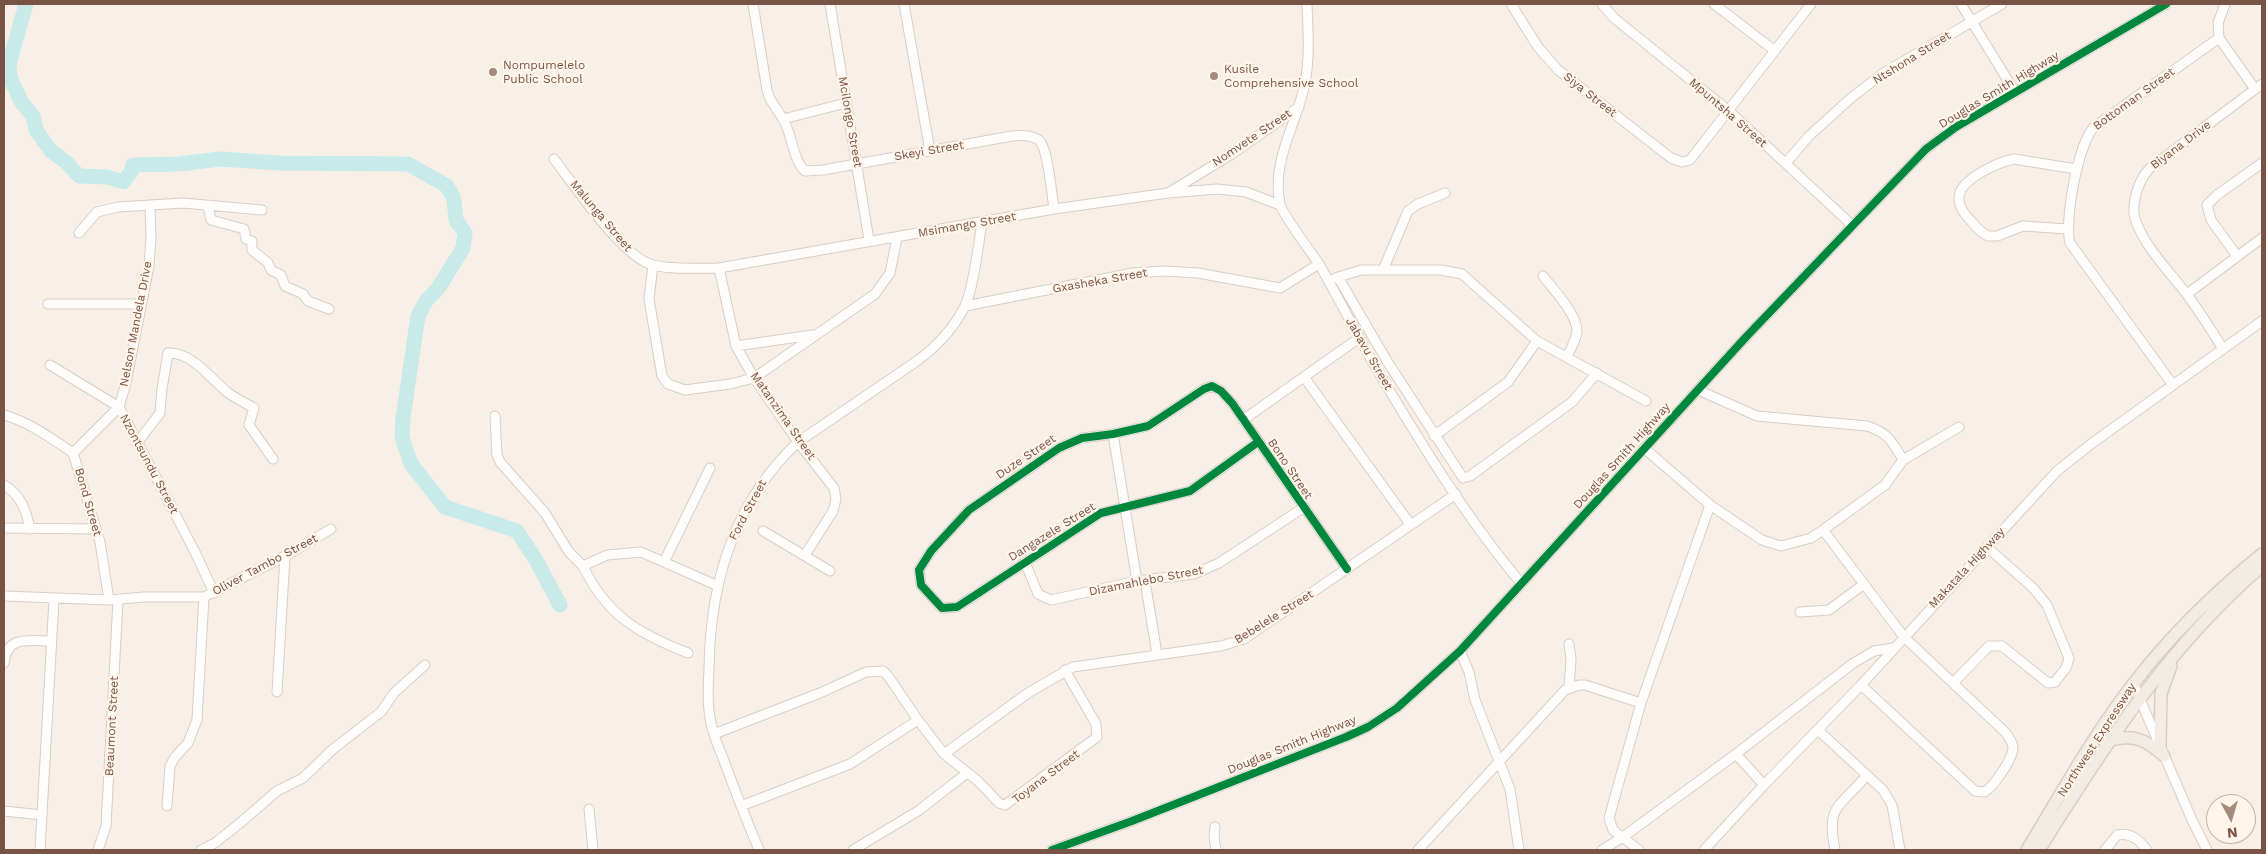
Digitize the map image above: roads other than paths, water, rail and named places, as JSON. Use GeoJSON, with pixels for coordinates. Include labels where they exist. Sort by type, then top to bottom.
{"type":"FeatureCollection","features":[{"type":"Feature","properties":{"kind":"main road","name":"Northwest Expressway"},"geometry":{"type":"LineString","coordinates":[[2027,850],[2096,738],[2133,683],[2191,616],[2262,554]]}},
{"type":"Feature","properties":{"kind":"main road","name":"Northwest Expressway"},"geometry":{"type":"LineString","coordinates":[[2039,850],[2140,699],[2180,649],[2238,587],[2262,566]]}},
{"type":"Feature","properties":{"kind":"main road"},"geometry":{"type":"LineString","coordinates":[[2162,752],[2161,694],[2180,649]]}},
{"type":"Feature","properties":{"kind":"main road"},"geometry":{"type":"LineString","coordinates":[[2111,740],[2130,737],[2138,738],[2162,752]]}},
{"type":"Feature","properties":{"kind":"street"},"geometry":{"type":"LineString","coordinates":[[753,4],[767,90],[770,99],[782,118],[846,103]]}},
{"type":"Feature","properties":{"kind":"street","name":"Mcilongo Street"},"geometry":{"type":"LineString","coordinates":[[830,4],[869,240]]}},
{"type":"Feature","properties":{"kind":"street"},"geometry":{"type":"LineString","coordinates":[[904,4],[930,151]]}},
{"type":"Feature","properties":{"kind":"street","name":"Nomvete Street"},"geometry":{"type":"LineString","coordinates":[[1168,193],[1232,154],[1299,107],[1305,81],[1307,4]]}},
{"type":"Feature","properties":{"kind":"street","name":"Siya Street"},"geometry":{"type":"LineString","coordinates":[[1511,4],[1538,47],[1558,70],[1672,158],[1682,162],[1690,160],[1729,111]]}},
{"type":"Feature","properties":{"kind":"street","name":"Mpuntsha Street"},"geometry":{"type":"LineString","coordinates":[[1602,4],[1614,18],[1729,111],[1852,225]]}},
{"type":"Feature","properties":{"kind":"street"},"geometry":{"type":"LineString","coordinates":[[1714,4],[1775,51]]}},
{"type":"Feature","properties":{"kind":"street"},"geometry":{"type":"LineString","coordinates":[[1729,111],[1811,4]]}},
{"type":"Feature","properties":{"kind":"street"},"geometry":{"type":"LineString","coordinates":[[1961,4],[1970,22],[2015,92]]}},
{"type":"Feature","properties":{"kind":"street","name":"Ntshona Street"},"geometry":{"type":"LineString","coordinates":[[1786,163],[1808,137],[1882,74],[2002,4]]}},
{"type":"Feature","properties":{"kind":"street","name":"Douglas Smith Highway"},"geometry":{"type":"LineString","coordinates":[[1052,850],[1132,822],[1368,727],[1407,700],[1460,650],[1780,301],[1926,149],[1956,127],[2166,4]]}},
{"type":"Feature","properties":{"kind":"street"},"geometry":{"type":"LineString","coordinates":[[2225,4],[2218,24],[2219,38],[2259,87]]}},
{"type":"Feature","properties":{"kind":"street","name":"Bottoman Street"},"geometry":{"type":"LineString","coordinates":[[2173,385],[2072,248],[2067,229],[2076,169],[2084,141],[2094,127],[2219,38]]}},
{"type":"Feature","properties":{"kind":"street","name":"Biyana Drive"},"geometry":{"type":"LineString","coordinates":[[2223,349],[2187,294],[2145,239],[2136,221],[2134,209],[2137,190],[2149,169],[2259,87]]}},
{"type":"Feature","properties":{"kind":"street"},"geometry":{"type":"LineString","coordinates":[[1280,205],[1280,162],[1286,137],[1299,107]]}},
{"type":"Feature","properties":{"kind":"street","name":"Skeyi Street"},"geometry":{"type":"LineString","coordinates":[[782,118],[789,130],[798,164],[805,171],[823,170],[1012,136],[1031,137],[1039,140],[1044,149],[1054,209]]}},
{"type":"Feature","properties":{"kind":"street","name":"Malunga Street"},"geometry":{"type":"LineString","coordinates":[[554,159],[624,246],[639,260],[653,265]]}},
{"type":"Feature","properties":{"kind":"street"},"geometry":{"type":"LineString","coordinates":[[2067,229],[2023,226],[1997,236],[1988,236],[1965,213],[1959,197],[1964,187],[1997,163],[2014,159],[2076,169]]}},
{"type":"Feature","properties":{"kind":"street"},"geometry":{"type":"LineString","coordinates":[[2237,256],[2211,220],[2207,205],[2217,195],[2262,163]]}},
{"type":"Feature","properties":{"kind":"street","name":"Msimango Street"},"geometry":{"type":"LineString","coordinates":[[653,265],[719,268],[869,240],[897,238],[1054,209],[1168,193],[1217,189],[1238,191],[1254,194],[1280,205]]}},
{"type":"Feature","properties":{"kind":"street"},"geometry":{"type":"LineString","coordinates":[[1383,270],[1408,211],[1418,204],[1445,193]]}},
{"type":"Feature","properties":{"kind":"street"},"geometry":{"type":"LineString","coordinates":[[79,233],[97,212],[118,206],[183,203],[262,210]]}},
{"type":"Feature","properties":{"kind":"street","name":"Nelson Mandela Drive"},"geometry":{"type":"LineString","coordinates":[[73,453],[118,407],[126,383],[149,266],[152,237],[150,205]]}},
{"type":"Feature","properties":{"kind":"street","name":"Jabavu Street"},"geometry":{"type":"LineString","coordinates":[[1280,205],[1318,264],[1360,338],[1456,494],[1491,547],[1521,583]]}},
{"type":"Feature","properties":{"kind":"street"},"geometry":{"type":"LineString","coordinates":[[208,206],[211,220],[244,229],[246,239],[252,241],[252,250],[268,263],[271,270],[281,275],[285,286],[303,294],[308,301],[328,309]]}},
{"type":"Feature","properties":{"kind":"street","name":"Ford Street"},"geometry":{"type":"LineString","coordinates":[[759,850],[714,734],[710,718],[709,655],[716,584],[729,546],[756,491],[781,457],[798,442],[934,348],[965,306],[982,223]]}},
{"type":"Feature","properties":{"kind":"street"},"geometry":{"type":"LineString","coordinates":[[653,265],[649,299],[659,366],[668,384],[676,388],[693,389],[754,378],[875,294],[887,281],[897,238]]}},
{"type":"Feature","properties":{"kind":"street"},"geometry":{"type":"LineString","coordinates":[[2187,294],[2262,238]]}},
{"type":"Feature","properties":{"kind":"street","name":"Gxasheka Street"},"geometry":{"type":"LineString","coordinates":[[965,306],[1133,273],[1165,271],[1198,273],[1280,288],[1285,287],[1318,264]]}},
{"type":"Feature","properties":{"kind":"street","name":"Matanzima Street"},"geometry":{"type":"LineString","coordinates":[[719,268],[736,346],[754,378],[798,442],[830,479],[836,493],[833,511],[805,554]]}},
{"type":"Feature","properties":{"kind":"street"},"geometry":{"type":"LineString","coordinates":[[1328,282],[1338,276],[1361,270],[1441,270],[1462,274],[1537,341],[1646,401]]}},
{"type":"Feature","properties":{"kind":"street"},"geometry":{"type":"LineString","coordinates":[[1338,276],[1387,361],[1461,476],[1470,476],[1572,402],[1596,373]]}},
{"type":"Feature","properties":{"kind":"street"},"geometry":{"type":"LineString","coordinates":[[1542,276],[1571,312],[1575,321],[1577,333],[1567,358]]}},
{"type":"Feature","properties":{"kind":"street"},"geometry":{"type":"LineString","coordinates":[[48,304],[141,304]]}},
{"type":"Feature","properties":{"kind":"street","name":"Makatala Highway"},"geometry":{"type":"LineString","coordinates":[[1704,850],[1861,685],[1893,648],[2057,472],[2091,444],[2262,321]]}},
{"type":"Feature","properties":{"kind":"street"},"geometry":{"type":"LineString","coordinates":[[736,346],[814,335]]}},
{"type":"Feature","properties":{"kind":"street"},"geometry":{"type":"LineString","coordinates":[[1243,420],[1360,338]]}},
{"type":"Feature","properties":{"kind":"street"},"geometry":{"type":"LineString","coordinates":[[1434,436],[1508,382],[1537,341]]}},
{"type":"Feature","properties":{"kind":"street"},"geometry":{"type":"LineString","coordinates":[[137,442],[160,413],[168,353],[177,352],[193,362],[228,393],[254,408],[249,425],[273,459]]}},
{"type":"Feature","properties":{"kind":"street","name":"Nzontsundu Street"},"geometry":{"type":"LineString","coordinates":[[50,366],[118,407],[195,552],[214,593]]}},
{"type":"Feature","properties":{"kind":"street"},"geometry":{"type":"LineString","coordinates":[[1304,377],[1410,524]]}},
{"type":"Feature","properties":{"kind":"street","name":"Bono Street"},"geometry":{"type":"LineString","coordinates":[[1212,386],[1221,391],[1243,420],[1347,569]]}},
{"type":"Feature","properties":{"kind":"street","name":"Duze Street"},"geometry":{"type":"LineString","coordinates":[[921,585],[919,570],[930,551],[979,501],[1071,440],[1114,434],[1155,422],[1204,389],[1212,386]]}},
{"type":"Feature","properties":{"kind":"street"},"geometry":{"type":"LineString","coordinates":[[1698,390],[1758,416],[1867,426],[1880,430],[1892,440],[1903,460]]}},
{"type":"Feature","properties":{"kind":"street","name":"Bond Street"},"geometry":{"type":"LineString","coordinates":[[4,415],[17,419],[73,453],[96,529],[108,600]]}},
{"type":"Feature","properties":{"kind":"street"},"geometry":{"type":"LineString","coordinates":[[495,416],[497,455],[500,462],[545,513],[569,552],[583,566],[591,583],[604,600],[623,620],[649,637],[688,653]]}},
{"type":"Feature","properties":{"kind":"street"},"geometry":{"type":"LineString","coordinates":[[1644,448],[1710,505],[1771,545],[1781,546],[1811,538],[1823,530],[1885,485],[1903,460],[1959,427]]}},
{"type":"Feature","properties":{"kind":"street"},"geometry":{"type":"LineString","coordinates":[[1114,434],[1124,506],[1157,654]]}},
{"type":"Feature","properties":{"kind":"street","name":"Dangazele Street"},"geometry":{"type":"LineString","coordinates":[[921,585],[942,608],[952,609],[963,604],[1101,514],[1124,506],[1190,492],[1258,442]]}},
{"type":"Feature","properties":{"kind":"street"},"geometry":{"type":"LineString","coordinates":[[664,562],[710,468]]}},
{"type":"Feature","properties":{"kind":"street"},"geometry":{"type":"LineString","coordinates":[[4,485],[19,497],[27,512],[30,529]]}},
{"type":"Feature","properties":{"kind":"street","name":"Bebelele Street"},"geometry":{"type":"LineString","coordinates":[[944,754],[1028,693],[1065,670],[1091,664],[1236,642],[1456,494]]}},
{"type":"Feature","properties":{"kind":"street"},"geometry":{"type":"LineString","coordinates":[[1639,850],[1611,827],[1609,818],[1642,703],[1710,505]]}},
{"type":"Feature","properties":{"kind":"street","name":"Dizamahlebo Street"},"geometry":{"type":"LineString","coordinates":[[1025,562],[1038,594],[1051,600],[1141,581],[1194,574],[1207,569],[1303,508]]}},
{"type":"Feature","properties":{"kind":"street"},"geometry":{"type":"LineString","coordinates":[[4,528],[96,529]]}},
{"type":"Feature","properties":{"kind":"street","name":"Oliver Tambo Street"},"geometry":{"type":"LineString","coordinates":[[4,596],[108,600],[144,597],[204,597],[285,556],[331,529]]}},
{"type":"Feature","properties":{"kind":"street"},"geometry":{"type":"LineString","coordinates":[[1823,530],[1904,637],[2006,733],[2013,744],[2011,756],[1991,787],[1984,792],[1975,790],[1968,786],[1861,685]]}},
{"type":"Feature","properties":{"kind":"street"},"geometry":{"type":"LineString","coordinates":[[763,531],[805,554],[830,571]]}},
{"type":"Feature","properties":{"kind":"street"},"geometry":{"type":"LineString","coordinates":[[1953,683],[1989,646],[1994,644],[2002,646],[2048,683],[2055,682],[2069,662],[2069,653],[2047,605],[2033,588],[1987,547]]}},
{"type":"Feature","properties":{"kind":"street"},"geometry":{"type":"LineString","coordinates":[[583,566],[607,555],[641,552],[716,584]]}},
{"type":"Feature","properties":{"kind":"street"},"geometry":{"type":"LineString","coordinates":[[277,692],[285,556]]}},
{"type":"Feature","properties":{"kind":"street"},"geometry":{"type":"LineString","coordinates":[[1800,612],[1829,610],[1864,584]]}},
{"type":"Feature","properties":{"kind":"street"},"geometry":{"type":"LineString","coordinates":[[167,806],[170,766],[188,743],[197,720],[204,597]]}},
{"type":"Feature","properties":{"kind":"street"},"geometry":{"type":"LineString","coordinates":[[40,850],[50,641],[54,599]]}},
{"type":"Feature","properties":{"kind":"street","name":"Beaumont Street"},"geometry":{"type":"LineString","coordinates":[[98,850],[106,826],[118,600]]}},
{"type":"Feature","properties":{"kind":"street"},"geometry":{"type":"LineString","coordinates":[[4,664],[7,649],[14,643],[50,641]]}},
{"type":"Feature","properties":{"kind":"street"},"geometry":{"type":"LineString","coordinates":[[1569,644],[1571,659],[1569,688]]}},
{"type":"Feature","properties":{"kind":"street"},"geometry":{"type":"LineString","coordinates":[[1602,850],[1624,837],[1736,754],[1852,664],[1874,651],[1893,648]]}},
{"type":"Feature","properties":{"kind":"street"},"geometry":{"type":"LineString","coordinates":[[1460,650],[1469,672],[1475,700],[1501,760],[1510,789],[1519,850]]}},
{"type":"Feature","properties":{"kind":"street"},"geometry":{"type":"LineString","coordinates":[[201,850],[215,843],[278,791],[303,778],[333,749],[381,712],[394,693],[425,665]]}},
{"type":"Feature","properties":{"kind":"street","name":"Toyana Street"},"geometry":{"type":"LineString","coordinates":[[714,734],[820,693],[866,672],[874,670],[886,672],[918,720],[944,754],[999,803],[1006,805],[1095,740],[1098,733],[1096,724],[1065,670]]}},
{"type":"Feature","properties":{"kind":"street"},"geometry":{"type":"LineString","coordinates":[[2133,683],[2207,850]]}},
{"type":"Feature","properties":{"kind":"street"},"geometry":{"type":"LineString","coordinates":[[1418,850],[1569,688],[1585,685],[1642,703]]}},
{"type":"Feature","properties":{"kind":"street"},"geometry":{"type":"LineString","coordinates":[[741,806],[850,764],[918,720]]}},
{"type":"Feature","properties":{"kind":"street"},"geometry":{"type":"LineString","coordinates":[[1818,730],[1883,790],[1892,805],[1900,850]]}},
{"type":"Feature","properties":{"kind":"street"},"geometry":{"type":"LineString","coordinates":[[1736,754],[1764,785]]}},
{"type":"Feature","properties":{"kind":"street"},"geometry":{"type":"LineString","coordinates":[[853,850],[918,812],[967,773]]}},
{"type":"Feature","properties":{"kind":"street"},"geometry":{"type":"LineString","coordinates":[[1835,850],[1831,832],[1833,814],[1866,776]]}},
{"type":"Feature","properties":{"kind":"street"},"geometry":{"type":"LineString","coordinates":[[589,809],[593,850]]}},
{"type":"Feature","properties":{"kind":"street"},"geometry":{"type":"LineString","coordinates":[[4,811],[42,815]]}},
{"type":"Feature","properties":{"kind":"street"},"geometry":{"type":"LineString","coordinates":[[1215,827],[1216,850]]}},
{"type":"Feature","properties":{"kind":"street"},"geometry":{"type":"LineString","coordinates":[[2105,850],[2117,835],[2124,834],[2139,840],[2147,850]]}},
{"type":"Feature","properties":{"kind":"waterway"},"geometry":{"type":"LineString","coordinates":[[26,4],[9,64],[10,78],[22,103],[33,116],[36,130],[51,151],[66,162],[79,176],[108,177],[123,182],[131,172],[133,165],[179,164],[220,159],[279,163],[408,164],[447,186],[454,199],[456,220],[465,233],[463,248],[437,290],[426,301],[418,316],[402,437],[411,464],[445,507],[517,531],[536,560],[560,605]]}},
{"type":"Feature","properties":{"kind":"place","name":"Nompumelelo Public School"},"geometry":{"type":"Point","coordinates":[493,72]}},
{"type":"Feature","properties":{"kind":"place","name":"Kusile Comprehensive School"},"geometry":{"type":"Point","coordinates":[1214,76]}}]}
